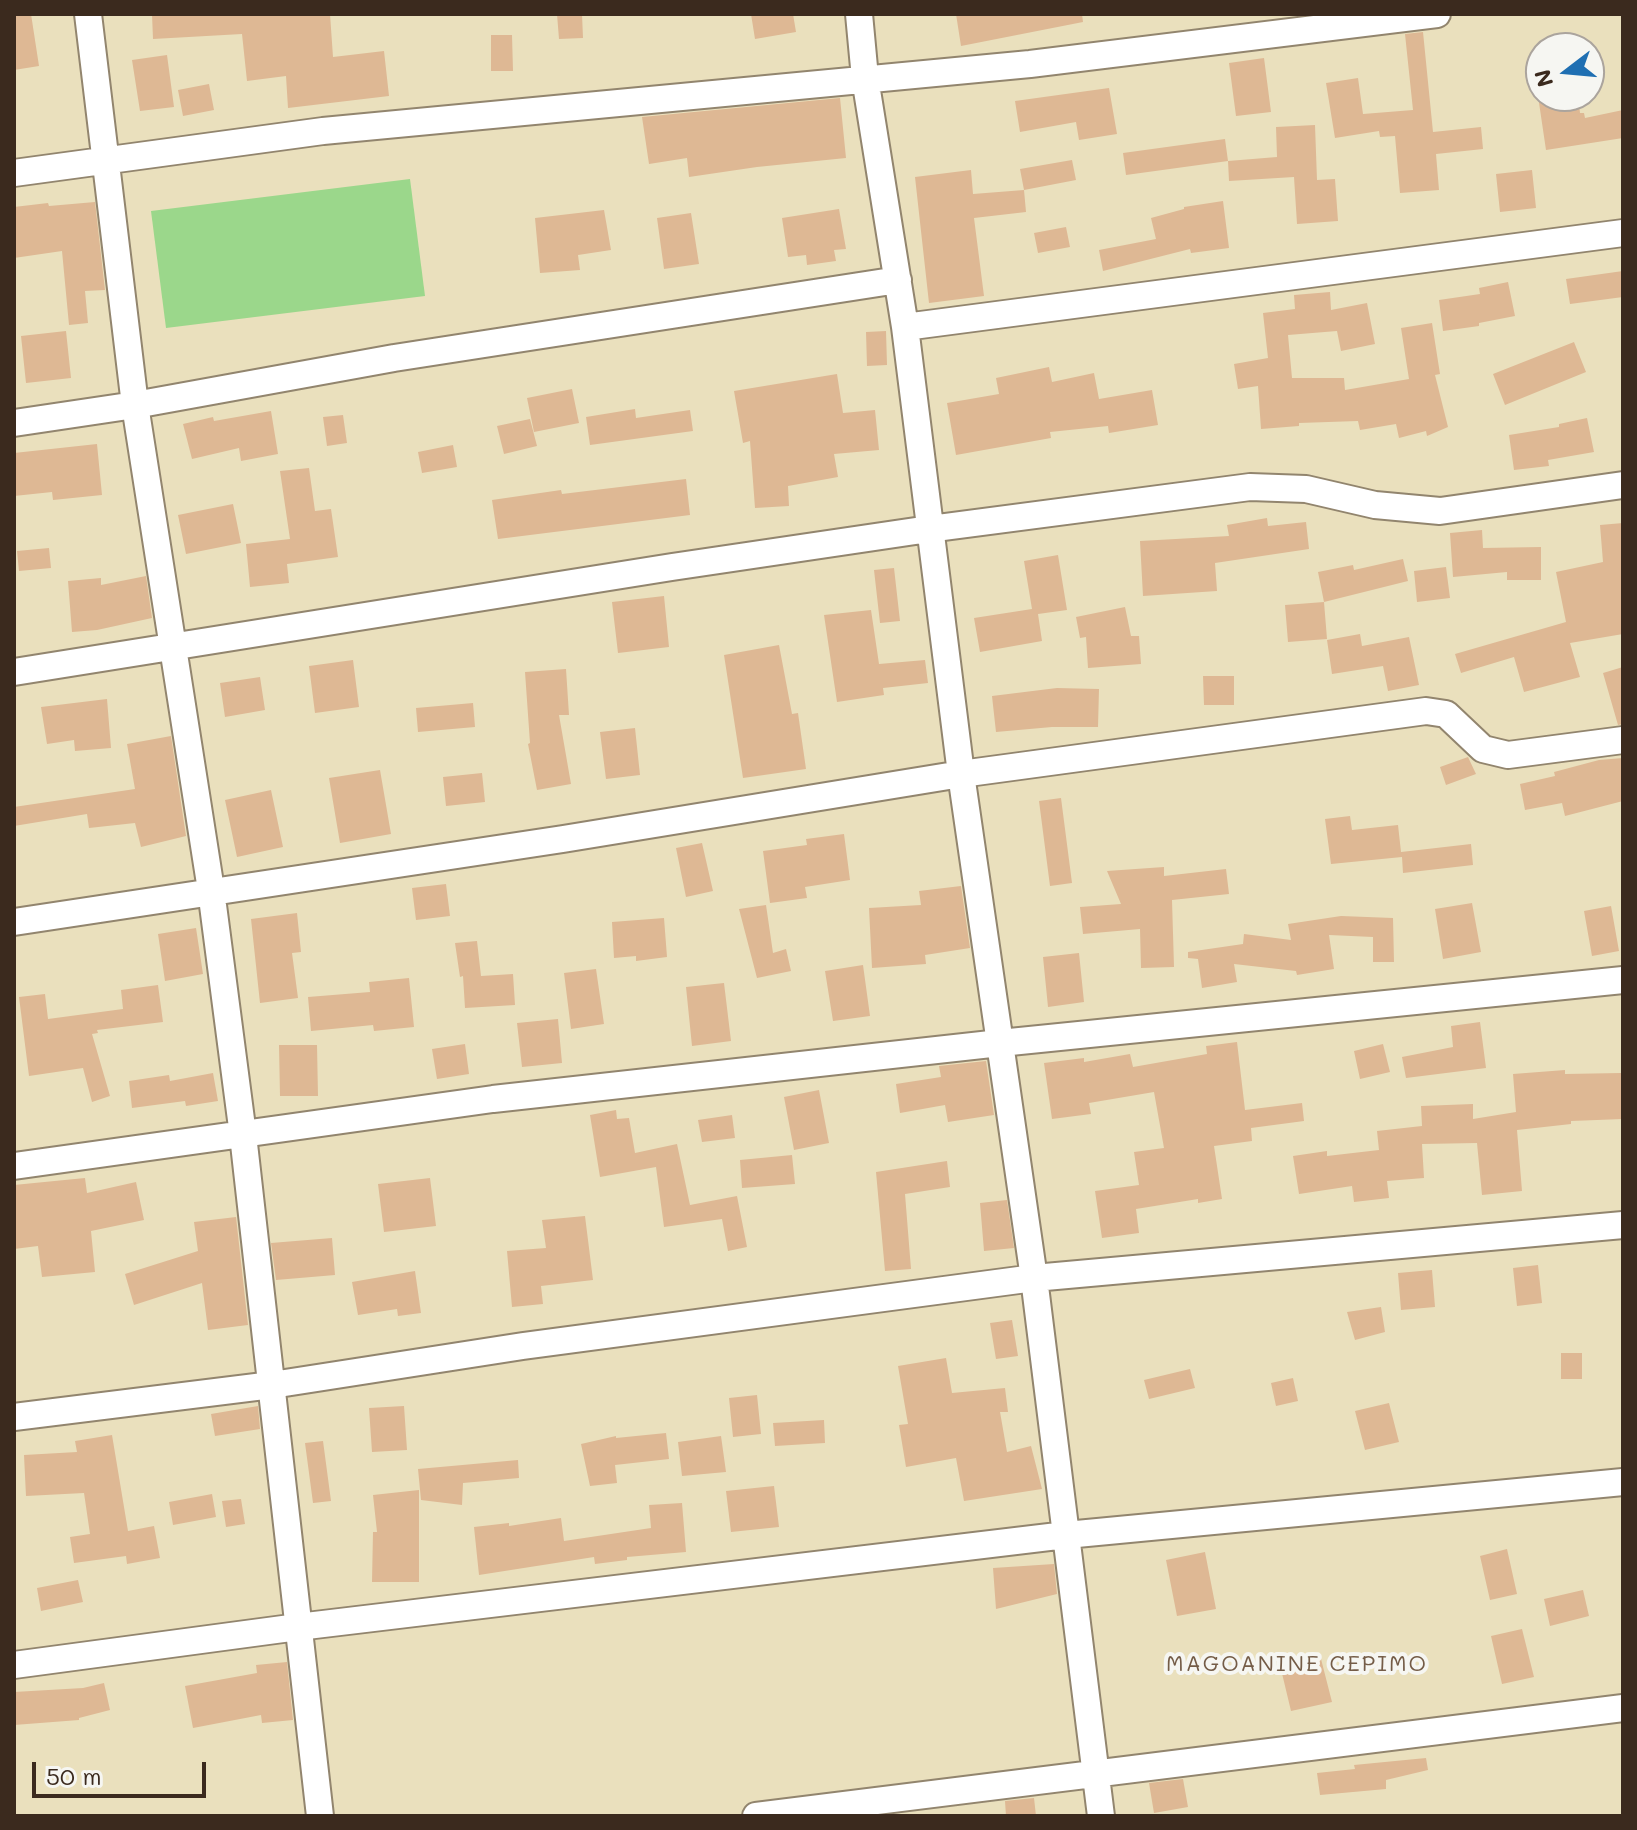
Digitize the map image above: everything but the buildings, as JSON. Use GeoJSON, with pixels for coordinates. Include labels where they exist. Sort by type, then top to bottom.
{"type":"FeatureCollection","features":[{"type":"Feature","properties":{"kind":"street"},"geometry":{"type":"LineString","coordinates":[[88,14],[135,405],[211,890],[243,1135],[320,1816]]}},
{"type":"Feature","properties":{"kind":"street"},"geometry":{"type":"LineString","coordinates":[[859,14],[865,78],[905,327],[961,774],[1034,1278],[1101,1816]]}},
{"type":"Feature","properties":{"kind":"street"},"geometry":{"type":"LineString","coordinates":[[14,173],[323,131],[1030,64],[1437,14]]}},
{"type":"Feature","properties":{"kind":"street"},"geometry":{"type":"LineString","coordinates":[[905,327],[1623,233]]}},
{"type":"Feature","properties":{"kind":"street"},"geometry":{"type":"LineString","coordinates":[[14,423],[135,405],[394,358],[898,280]]}},
{"type":"Feature","properties":{"kind":"street"},"geometry":{"type":"LineString","coordinates":[[14,672],[657,569],[1250,487],[1306,489],[1375,505],[1440,511],[1623,485]]}},
{"type":"Feature","properties":{"kind":"street"},"geometry":{"type":"LineString","coordinates":[[14,922],[563,839],[961,774],[1426,711],[1446,714],[1483,749],[1508,755],[1623,740]]}},
{"type":"Feature","properties":{"kind":"street"},"geometry":{"type":"LineString","coordinates":[[14,1166],[493,1099],[1000,1043],[1623,980]]}},
{"type":"Feature","properties":{"kind":"street"},"geometry":{"type":"LineString","coordinates":[[14,1417],[272,1385],[539,1344],[1034,1278],[1623,1225]]}},
{"type":"Feature","properties":{"kind":"street"},"geometry":{"type":"LineString","coordinates":[[14,1665],[298,1627],[1066,1535],[1623,1482]]}},
{"type":"Feature","properties":{"kind":"street"},"geometry":{"type":"LineString","coordinates":[[756,1816],[1623,1708]]}},
{"type":"Feature","properties":{"kind":"green space"},"geometry":{"type":"Polygon","coordinates":[[[410,179],[425,296],[166,328],[151,211],[410,179]]]}},
{"type":"Feature","properties":{"kind":"district","name":"MAGOANINE CEPIMO"},"geometry":{"type":"Point","coordinates":[1297,1664]}}]}
